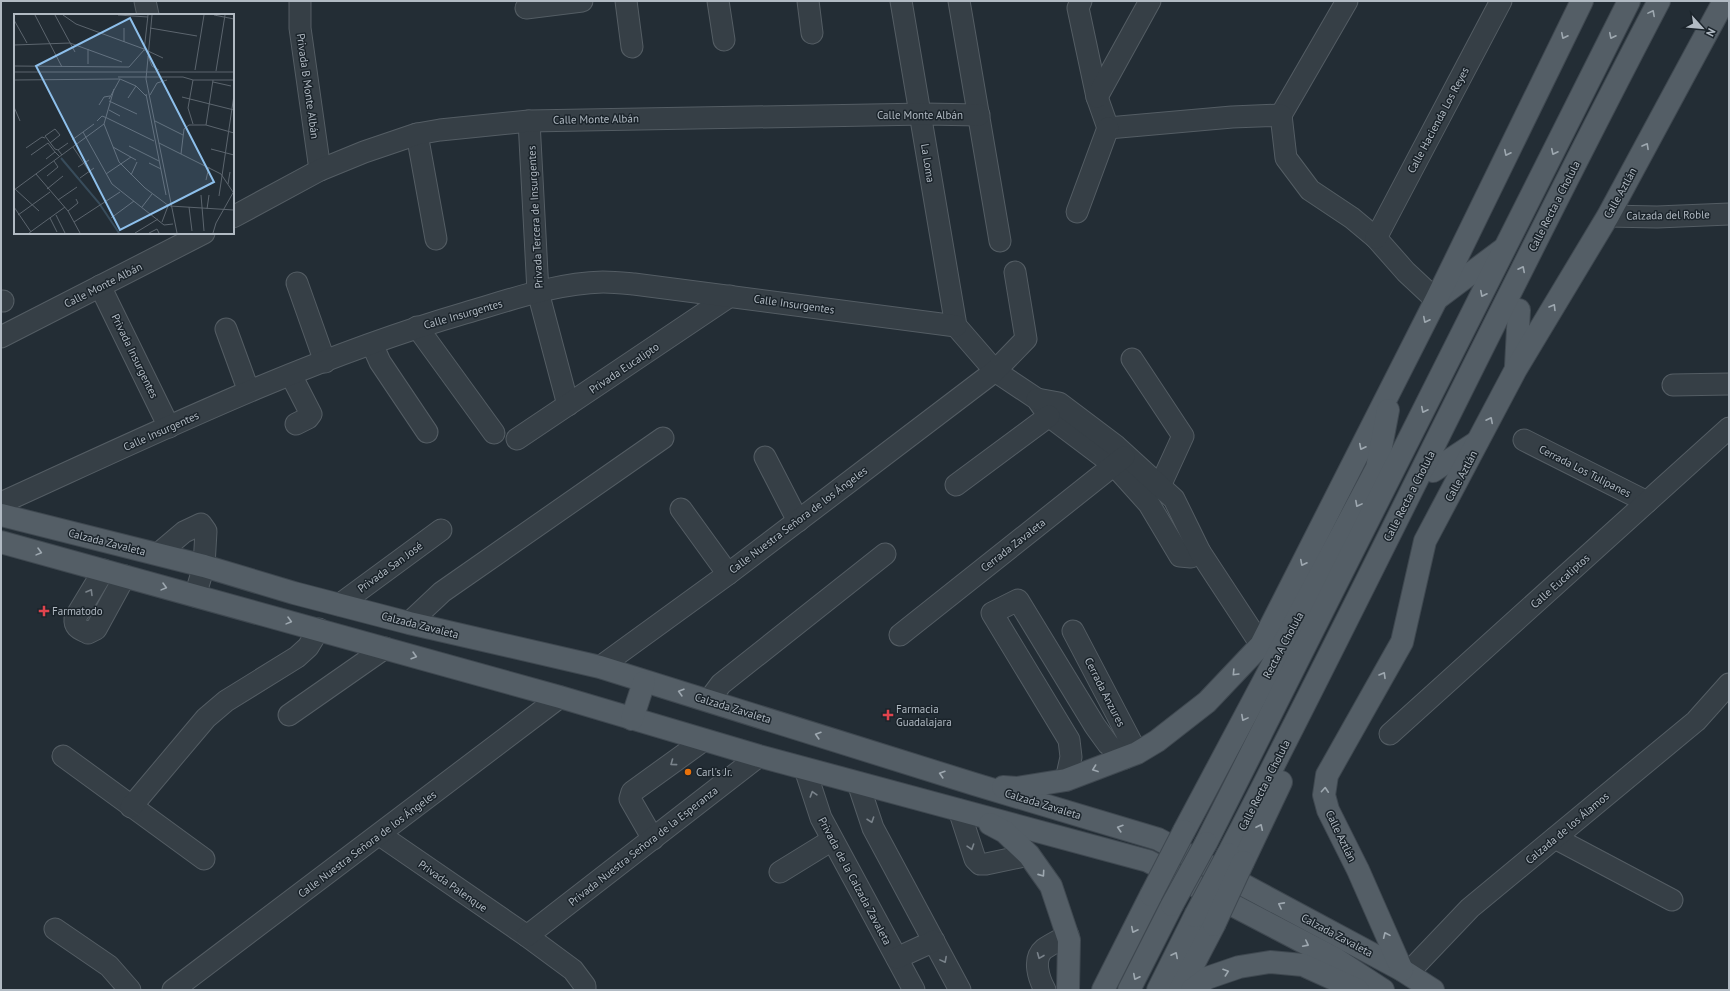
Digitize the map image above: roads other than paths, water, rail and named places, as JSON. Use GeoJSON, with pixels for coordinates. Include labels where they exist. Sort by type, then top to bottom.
{"type":"FeatureCollection","features":[{"type":"Feature","properties":{"kind":"main road"},"geometry":{"type":"LineString","coordinates":[[974,784],[1018,788],[1066,780],[1131,756],[1157,741],[1207,702],[1261,645],[1436,300],[1582,1]]}},
{"type":"Feature","properties":{"kind":"main road"},"geometry":{"type":"LineString","coordinates":[[1129,990],[1172,905],[1206,843],[1629,1]]}},
{"type":"Feature","properties":{"kind":"main road","name":"Calle Recta a Cholula"},"geometry":{"type":"LineString","coordinates":[[1158,990],[1204,921],[1236,858],[1300,715],[1602,109],[1659,1]]}},
{"type":"Feature","properties":{"kind":"main road","name":"Calle Aztlán"},"geometry":{"type":"LineString","coordinates":[[1405,972],[1358,870],[1328,810],[1324,795],[1327,775],[1402,642],[1425,541],[1480,440],[1516,369],[1608,216],[1721,4]]}},
{"type":"Feature","properties":{"kind":"main road"},"geometry":{"type":"LineString","coordinates":[[1236,858],[1433,471],[1519,310],[1591,162],[1602,109]]}},
{"type":"Feature","properties":{"kind":"main road"},"geometry":{"type":"LineString","coordinates":[[1436,300],[1506,247]]}},
{"type":"Feature","properties":{"kind":"main road"},"geometry":{"type":"LineString","coordinates":[[1516,369],[1519,310]]}},
{"type":"Feature","properties":{"kind":"main road","name":"Recta A Cholula"},"geometry":{"type":"LineString","coordinates":[[1103,990],[1184,831],[1377,468],[1392,387]]}},
{"type":"Feature","properties":{"kind":"main road"},"geometry":{"type":"LineString","coordinates":[[1433,471],[1480,440]]}},
{"type":"Feature","properties":{"kind":"main road","name":"Calzada Zavaleta"},"geometry":{"type":"LineString","coordinates":[[1,515],[204,566],[339,605],[600,667],[974,784],[1158,839],[1405,972],[1433,990]]}},
{"type":"Feature","properties":{"kind":"main road","name":"Calzada Zavaleta"},"geometry":{"type":"LineString","coordinates":[[1,542],[560,697],[759,756],[1148,861],[1334,958],[1383,990]]}},
{"type":"Feature","properties":{"kind":"main road"},"geometry":{"type":"LineString","coordinates":[[632,719],[644,682]]}},
{"type":"Feature","properties":{"kind":"main road"},"geometry":{"type":"LineString","coordinates":[[965,812],[1005,832],[1029,855],[1050,886],[1068,935],[1068,990]]}},
{"type":"Feature","properties":{"kind":"main road"},"geometry":{"type":"LineString","coordinates":[[1180,990],[1204,921]]}},
{"type":"Feature","properties":{"kind":"main road"},"geometry":{"type":"LineString","coordinates":[[1192,990],[1207,978],[1239,967],[1270,962],[1303,965],[1358,990]]}},
{"type":"Feature","properties":{"kind":"street"},"geometry":{"type":"LineString","coordinates":[[146,1],[148,14]]}},
{"type":"Feature","properties":{"kind":"street","name":"Privada B Monte Albán"},"geometry":{"type":"LineString","coordinates":[[300,1],[300,28],[320,170]]}},
{"type":"Feature","properties":{"kind":"street"},"geometry":{"type":"LineString","coordinates":[[526,8],[582,1]]}},
{"type":"Feature","properties":{"kind":"street"},"geometry":{"type":"LineString","coordinates":[[626,1],[632,47]]}},
{"type":"Feature","properties":{"kind":"street"},"geometry":{"type":"LineString","coordinates":[[718,1],[724,40]]}},
{"type":"Feature","properties":{"kind":"street"},"geometry":{"type":"LineString","coordinates":[[808,1],[812,34]]}},
{"type":"Feature","properties":{"kind":"street","name":"La Loma"},"geometry":{"type":"LineString","coordinates":[[901,1],[956,326]]}},
{"type":"Feature","properties":{"kind":"street"},"geometry":{"type":"LineString","coordinates":[[960,1],[1000,241]]}},
{"type":"Feature","properties":{"kind":"street"},"geometry":{"type":"LineString","coordinates":[[1077,212],[1108,128],[1097,97],[1078,8],[1081,1]]}},
{"type":"Feature","properties":{"kind":"street"},"geometry":{"type":"LineString","coordinates":[[1097,97],[1150,1]]}},
{"type":"Feature","properties":{"kind":"street"},"geometry":{"type":"LineString","coordinates":[[1346,1],[1281,115],[1286,158],[1310,190],[1352,218],[1376,238],[1406,272],[1436,300]]}},
{"type":"Feature","properties":{"kind":"street","name":"Calle Hacienda Los Reyes"},"geometry":{"type":"LineString","coordinates":[[1376,238],[1501,1]]}},
{"type":"Feature","properties":{"kind":"street","name":"Calle Monte Albán"},"geometry":{"type":"LineString","coordinates":[[234,216],[320,170],[364,152],[417,134],[440,130],[530,121],[920,114],[979,115]]}},
{"type":"Feature","properties":{"kind":"street"},"geometry":{"type":"LineString","coordinates":[[1108,128],[1232,117],[1281,115]]}},
{"type":"Feature","properties":{"kind":"street","name":"Privada Tercera de Insurgentes"},"geometry":{"type":"LineString","coordinates":[[530,121],[538,292],[568,406]]}},
{"type":"Feature","properties":{"kind":"street"},"geometry":{"type":"LineString","coordinates":[[417,134],[436,239]]}},
{"type":"Feature","properties":{"kind":"street","name":"Calzada del Roble"},"geometry":{"type":"LineString","coordinates":[[1608,216],[1657,217],[1729,214]]}},
{"type":"Feature","properties":{"kind":"street","name":"Calle Monte Albán"},"geometry":{"type":"LineString","coordinates":[[1,337],[100,286],[183,239],[200,234]]}},
{"type":"Feature","properties":{"kind":"street","name":"Calle Nuestra Señora de los Ángeles"},"geometry":{"type":"LineString","coordinates":[[600,667],[728,574],[995,371],[1026,339],[1015,272]]}},
{"type":"Feature","properties":{"kind":"street","name":"Calle Insurgentes"},"geometry":{"type":"LineString","coordinates":[[1,503],[250,390],[417,327],[538,292],[573,285],[603,282],[634,284],[956,326]]}},
{"type":"Feature","properties":{"kind":"street"},"geometry":{"type":"LineString","coordinates":[[297,283],[325,362]]}},
{"type":"Feature","properties":{"kind":"street","name":"Privada Insurgentes"},"geometry":{"type":"LineString","coordinates":[[100,286],[169,427]]}},
{"type":"Feature","properties":{"kind":"street","name":"Privada Eucalipto"},"geometry":{"type":"LineString","coordinates":[[517,439],[730,296]]}},
{"type":"Feature","properties":{"kind":"street"},"geometry":{"type":"LineString","coordinates":[[956,326],[995,371],[1037,399],[1049,416],[1160,486],[1174,499],[1200,552],[1261,645]]}},
{"type":"Feature","properties":{"kind":"street"},"geometry":{"type":"LineString","coordinates":[[417,327],[494,433]]}},
{"type":"Feature","properties":{"kind":"street"},"geometry":{"type":"LineString","coordinates":[[226,329],[245,381],[250,390]]}},
{"type":"Feature","properties":{"kind":"street"},"geometry":{"type":"LineString","coordinates":[[372,344],[380,362],[426,432]]}},
{"type":"Feature","properties":{"kind":"street"},"geometry":{"type":"LineString","coordinates":[[1132,359],[1183,436],[1160,486]]}},
{"type":"Feature","properties":{"kind":"street"},"geometry":{"type":"LineString","coordinates":[[291,375],[311,414],[308,418],[296,424]]}},
{"type":"Feature","properties":{"kind":"street"},"geometry":{"type":"LineString","coordinates":[[1673,385],[1729,384]]}},
{"type":"Feature","properties":{"kind":"street"},"geometry":{"type":"LineString","coordinates":[[1037,399],[1059,403],[1120,460],[1149,504],[1180,556],[1191,557],[1200,552]]}},
{"type":"Feature","properties":{"kind":"street"},"geometry":{"type":"LineString","coordinates":[[956,485],[1049,416]]}},
{"type":"Feature","properties":{"kind":"street","name":"Calle Eucaliptos"},"geometry":{"type":"LineString","coordinates":[[1390,734],[1729,428]]}},
{"type":"Feature","properties":{"kind":"street"},"geometry":{"type":"LineString","coordinates":[[410,623],[442,592],[663,438]]}},
{"type":"Feature","properties":{"kind":"street","name":"Cerrada Los Tulipanes"},"geometry":{"type":"LineString","coordinates":[[1524,440],[1646,502]]}},
{"type":"Feature","properties":{"kind":"street"},"geometry":{"type":"LineString","coordinates":[[765,457],[798,521]]}},
{"type":"Feature","properties":{"kind":"street","name":"Cerrada Zavaleta"},"geometry":{"type":"LineString","coordinates":[[900,635],[1120,460]]}},
{"type":"Feature","properties":{"kind":"street"},"geometry":{"type":"LineString","coordinates":[[681,508],[728,574]]}},
{"type":"Feature","properties":{"kind":"street"},"geometry":{"type":"LineString","coordinates":[[158,554],[184,532],[201,524],[206,531],[204,566],[195,596]]}},
{"type":"Feature","properties":{"kind":"street","name":"Privada San José"},"geometry":{"type":"LineString","coordinates":[[339,605],[441,530]]}},
{"type":"Feature","properties":{"kind":"street"},"geometry":{"type":"LineString","coordinates":[[709,700],[721,684],[885,554]]}},
{"type":"Feature","properties":{"kind":"street"},"geometry":{"type":"LineString","coordinates":[[104,570],[75,618],[74,624],[76,627],[88,634],[96,629],[125,576]]}},
{"type":"Feature","properties":{"kind":"street"},"geometry":{"type":"LineString","coordinates":[[1066,780],[1071,757],[1069,740],[992,613],[1018,600],[1095,726],[1108,744],[1131,756]]}},
{"type":"Feature","properties":{"kind":"street"},"geometry":{"type":"LineString","coordinates":[[131,807],[206,718],[226,701],[297,657],[308,647],[319,629]]}},
{"type":"Feature","properties":{"kind":"street","name":"Cerrada Anzures"},"geometry":{"type":"LineString","coordinates":[[1073,631],[1131,756]]}},
{"type":"Feature","properties":{"kind":"street"},"geometry":{"type":"LineString","coordinates":[[354,639],[356,668]]}},
{"type":"Feature","properties":{"kind":"street"},"geometry":{"type":"LineString","coordinates":[[289,715],[385,648]]}},
{"type":"Feature","properties":{"kind":"street","name":"Calzada de los Álamos"},"geometry":{"type":"LineString","coordinates":[[1405,972],[1461,916],[1696,721],[1729,684]]}},
{"type":"Feature","properties":{"kind":"street","name":"Calle Nuestra Señora de los Ángeles"},"geometry":{"type":"LineString","coordinates":[[173,990],[380,835],[560,697]]}},
{"type":"Feature","properties":{"kind":"street"},"geometry":{"type":"LineString","coordinates":[[1069,740],[1095,726]]}},
{"type":"Feature","properties":{"kind":"street"},"geometry":{"type":"LineString","coordinates":[[653,839],[630,799],[632,792],[704,740]]}},
{"type":"Feature","properties":{"kind":"street"},"geometry":{"type":"LineString","coordinates":[[62,756],[204,859]]}},
{"type":"Feature","properties":{"kind":"street","name":"Privada Nuestra Señora de la Esperanza"},"geometry":{"type":"LineString","coordinates":[[527,936],[759,756]]}},
{"type":"Feature","properties":{"kind":"street","name":"Privada de la Calzada Zavaleta"},"geometry":{"type":"LineString","coordinates":[[806,769],[821,818],[914,990]]}},
{"type":"Feature","properties":{"kind":"street"},"geometry":{"type":"LineString","coordinates":[[858,783],[873,828],[960,990]]}},
{"type":"Feature","properties":{"kind":"street"},"geometry":{"type":"LineString","coordinates":[[965,812],[975,859],[980,864],[1029,855]]}},
{"type":"Feature","properties":{"kind":"street","name":"Privada Palenque"},"geometry":{"type":"LineString","coordinates":[[380,835],[527,936],[573,970],[584,986],[585,990]]}},
{"type":"Feature","properties":{"kind":"street"},"geometry":{"type":"LineString","coordinates":[[1555,838],[1672,900]]}},
{"type":"Feature","properties":{"kind":"street"},"geometry":{"type":"LineString","coordinates":[[780,872],[832,840]]}},
{"type":"Feature","properties":{"kind":"street"},"geometry":{"type":"LineString","coordinates":[[55,929],[109,966],[130,990]]}},
{"type":"Feature","properties":{"kind":"street"},"geometry":{"type":"LineString","coordinates":[[1045,990],[1039,979],[1037,964],[1042,950],[1068,935]]}},
{"type":"Feature","properties":{"kind":"street"},"geometry":{"type":"LineString","coordinates":[[896,958],[934,941]]}},
{"type":"Feature","properties":{"kind":"place","name":"Farmatodo"},"geometry":{"type":"Point","coordinates":[44,611]}},
{"type":"Feature","properties":{"kind":"place","name":"Farmacia Guadalajara"},"geometry":{"type":"Point","coordinates":[888,715]}},
{"type":"Feature","properties":{"kind":"place","name":"Carl's Jr."},"geometry":{"type":"Point","coordinates":[688,772]}}]}
